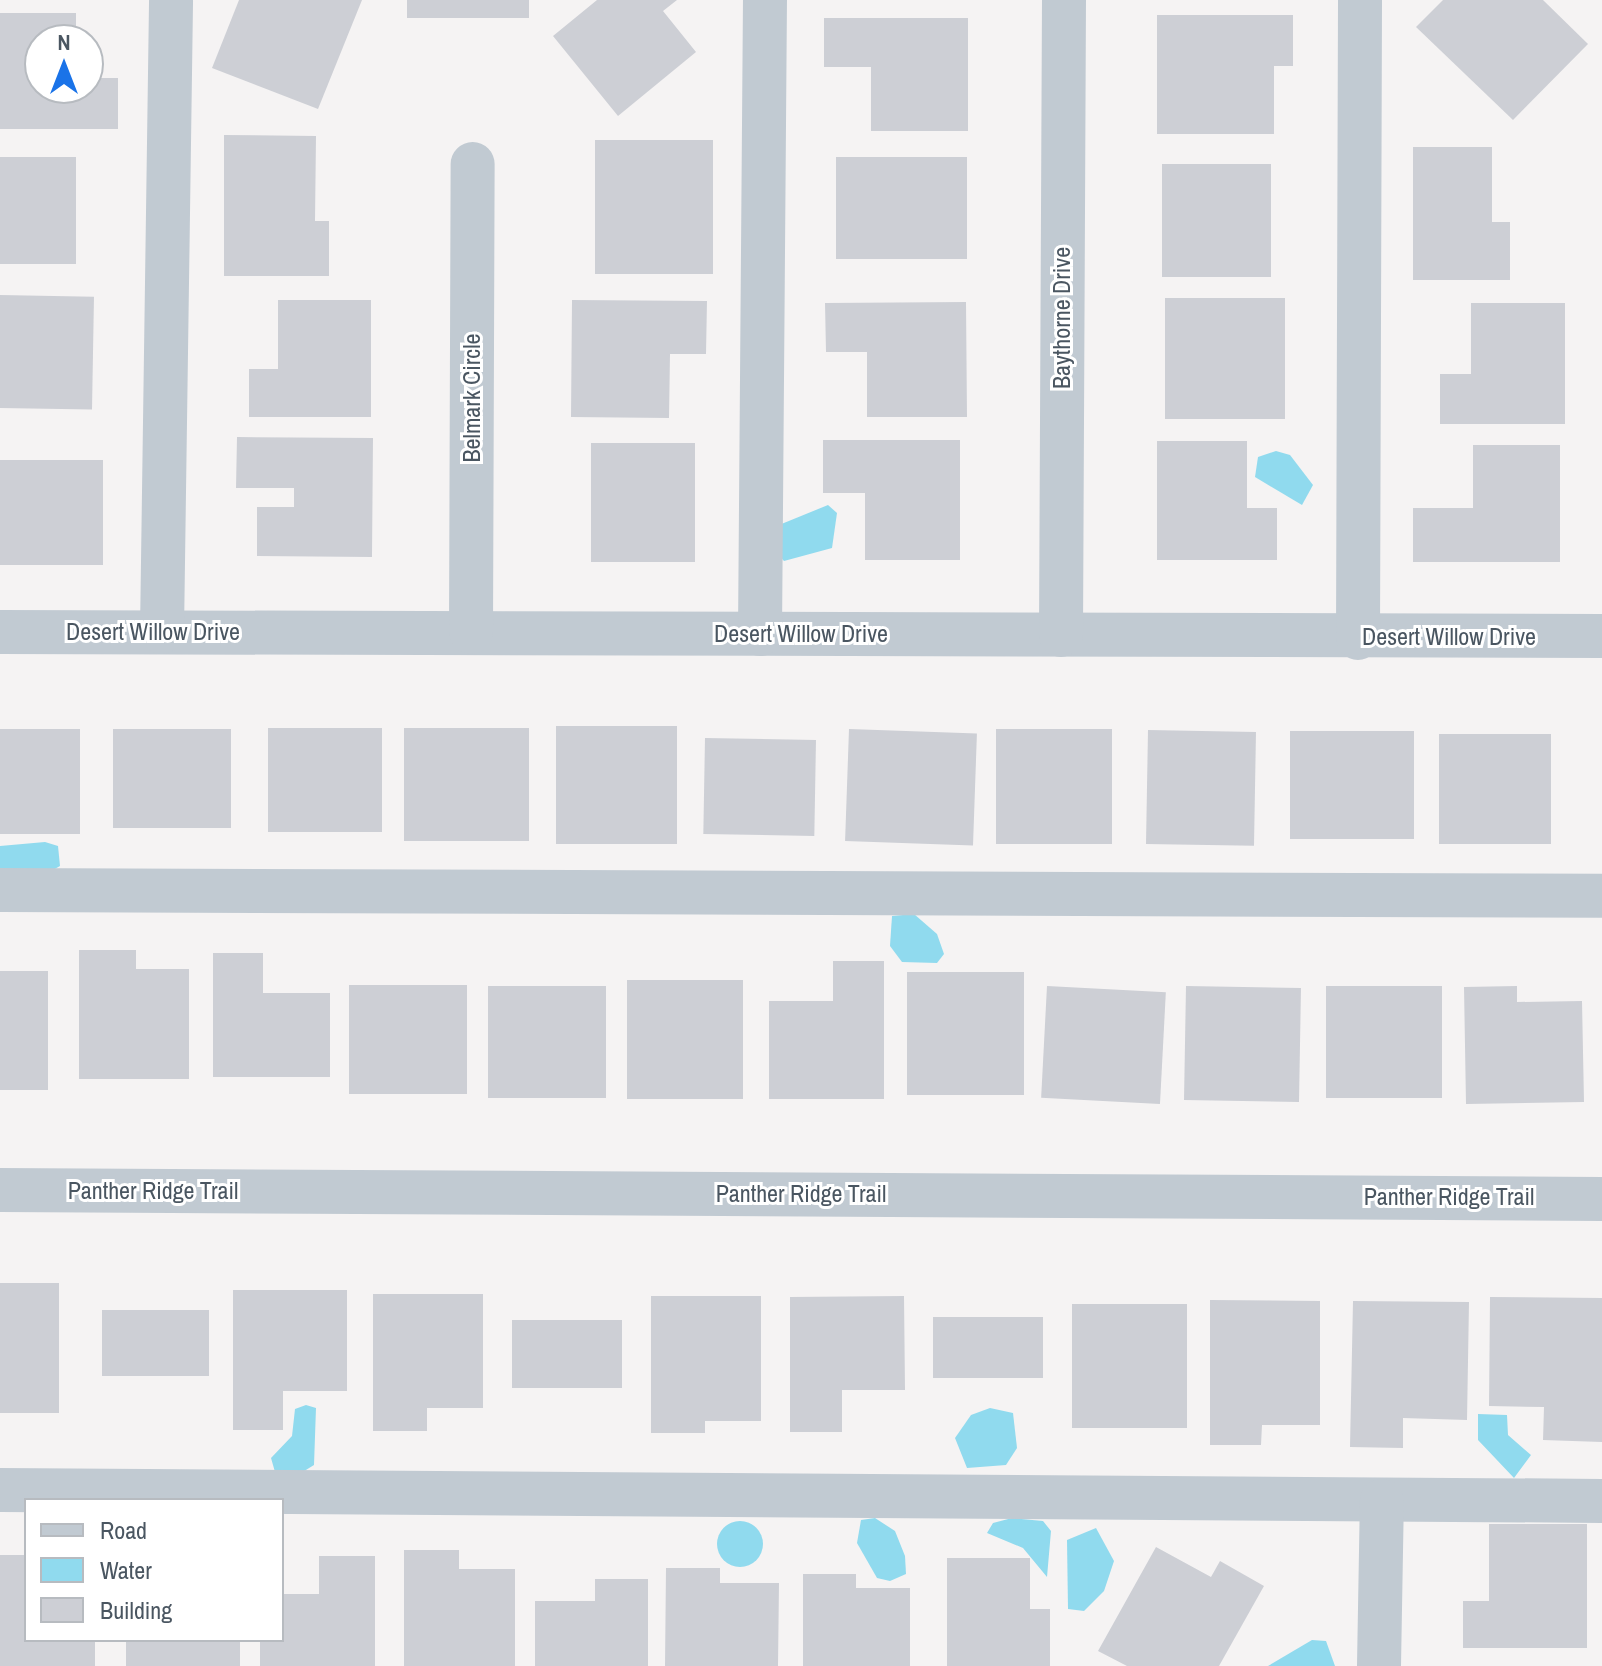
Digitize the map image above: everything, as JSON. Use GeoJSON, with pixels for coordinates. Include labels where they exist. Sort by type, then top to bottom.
{"type":"FeatureCollection","features":[{"type":"Feature","properties":{"kind":"street"},"geometry":{"type":"LineString","coordinates":[[162,632],[171,0]]}},
{"type":"Feature","properties":{"kind":"street"},"geometry":{"type":"LineString","coordinates":[[760,634],[765,0]]}},
{"type":"Feature","properties":{"kind":"street","name":"Baythorne Drive"},"geometry":{"type":"LineString","coordinates":[[1061,635],[1064,0]]}},
{"type":"Feature","properties":{"kind":"street"},"geometry":{"type":"LineString","coordinates":[[1358,638],[1360,0]]}},
{"type":"Feature","properties":{"kind":"street","name":"Belmark Circle"},"geometry":{"type":"LineString","coordinates":[[471,632],[473,164]]}},
{"type":"Feature","properties":{"kind":"street","name":"Desert Willow Drive"},"geometry":{"type":"LineString","coordinates":[[0,632],[1358,638],[1602,636]]}},
{"type":"Feature","properties":{"kind":"street"},"geometry":{"type":"LineString","coordinates":[[0,890],[1602,896]]}},
{"type":"Feature","properties":{"kind":"street","name":"Panther Ridge Trail"},"geometry":{"type":"LineString","coordinates":[[0,1190],[1602,1199]]}},
{"type":"Feature","properties":{"kind":"street"},"geometry":{"type":"LineString","coordinates":[[0,1490],[1602,1501]]}},
{"type":"Feature","properties":{"kind":"street"},"geometry":{"type":"LineString","coordinates":[[1379,1666],[1382,1501]]}},
{"type":"Feature","properties":{"kind":"water"},"geometry":{"type":"Polygon","coordinates":[[[1276,451],[1290,455],[1313,485],[1302,505],[1255,477],[1258,457],[1276,451]]]}},
{"type":"Feature","properties":{"kind":"water"},"geometry":{"type":"Polygon","coordinates":[[[828,505],[837,513],[832,548],[784,561],[775,551],[779,525],[828,505]]]}},
{"type":"Feature","properties":{"kind":"water"},"geometry":{"type":"Polygon","coordinates":[[[45,842],[58,846],[60,866],[46,874],[0,873],[0,846],[45,842]]]}},
{"type":"Feature","properties":{"kind":"water"},"geometry":{"type":"Polygon","coordinates":[[[914,914],[937,934],[944,954],[937,963],[902,962],[890,946],[892,916],[914,914]]]}},
{"type":"Feature","properties":{"kind":"water"},"geometry":{"type":"Polygon","coordinates":[[[306,1405],[316,1408],[314,1465],[301,1473],[275,1472],[271,1458],[292,1436],[295,1409],[306,1405]]]}},
{"type":"Feature","properties":{"kind":"water"},"geometry":{"type":"Polygon","coordinates":[[[990,1408],[1013,1413],[1017,1448],[1006,1465],[967,1468],[955,1438],[971,1415],[990,1408]]]}},
{"type":"Feature","properties":{"kind":"water"},"geometry":{"type":"Polygon","coordinates":[[[1478,1414],[1507,1415],[1508,1435],[1531,1455],[1514,1478],[1478,1440],[1478,1414]]]}},
{"type":"Feature","properties":{"kind":"water"},"geometry":{"type":"Polygon","coordinates":[[[875,1518],[895,1531],[905,1556],[906,1574],[890,1581],[877,1578],[857,1543],[861,1520],[875,1518]]]}},
{"type":"Feature","properties":{"kind":"water"},"geometry":{"type":"Polygon","coordinates":[[[1012,1518],[1043,1521],[1051,1531],[1047,1577],[1023,1548],[987,1533],[993,1523],[1012,1518]]]}},
{"type":"Feature","properties":{"kind":"water"},"geometry":{"type":"Polygon","coordinates":[[[740,1521],[756,1528],[763,1544],[756,1560],[740,1567],[724,1560],[717,1544],[724,1528],[740,1521]]]}},
{"type":"Feature","properties":{"kind":"water"},"geometry":{"type":"Polygon","coordinates":[[[1096,1528],[1114,1561],[1104,1591],[1084,1611],[1068,1609],[1067,1540],[1096,1528]]]}},
{"type":"Feature","properties":{"kind":"water"},"geometry":{"type":"Polygon","coordinates":[[[1312,1640],[1326,1641],[1335,1666],[1268,1666],[1312,1640]]]}},
{"type":"Feature","properties":{"kind":"building"},"geometry":{"type":"Polygon","coordinates":[[[239,0],[362,0],[318,109],[212,68],[239,0]]]}},
{"type":"Feature","properties":{"kind":"building"},"geometry":{"type":"Polygon","coordinates":[[[407,0],[529,0],[529,18],[407,18],[407,0]]]}},
{"type":"Feature","properties":{"kind":"building"},"geometry":{"type":"Polygon","coordinates":[[[597,0],[677,0],[663,11],[696,52],[618,116],[553,36],[597,0]]]}},
{"type":"Feature","properties":{"kind":"building"},"geometry":{"type":"Polygon","coordinates":[[[1443,0],[1543,0],[1588,44],[1513,120],[1416,27],[1443,0]]]}},
{"type":"Feature","properties":{"kind":"building"},"geometry":{"type":"Polygon","coordinates":[[[0,13],[76,13],[76,24],[24,24],[24,104],[104,104],[104,78],[118,78],[118,129],[0,129],[0,13]]]}},
{"type":"Feature","properties":{"kind":"building"},"geometry":{"type":"Polygon","coordinates":[[[1157,15],[1293,15],[1293,66],[1274,66],[1274,134],[1157,134],[1157,15]]]}},
{"type":"Feature","properties":{"kind":"building"},"geometry":{"type":"Polygon","coordinates":[[[824,18],[968,18],[968,131],[871,131],[871,67],[824,67],[824,18]]]}},
{"type":"Feature","properties":{"kind":"building"},"geometry":{"type":"Polygon","coordinates":[[[224,135],[316,136],[315,221],[329,221],[329,276],[224,276],[224,135]]]}},
{"type":"Feature","properties":{"kind":"building"},"geometry":{"type":"Polygon","coordinates":[[[595,140],[713,140],[713,274],[595,274],[595,140]]]}},
{"type":"Feature","properties":{"kind":"building"},"geometry":{"type":"Polygon","coordinates":[[[1413,147],[1492,147],[1492,222],[1510,222],[1510,280],[1413,280],[1413,147]]]}},
{"type":"Feature","properties":{"kind":"building"},"geometry":{"type":"Polygon","coordinates":[[[0,157],[76,157],[76,264],[0,264],[0,157]]]}},
{"type":"Feature","properties":{"kind":"building"},"geometry":{"type":"Polygon","coordinates":[[[836,157],[967,157],[967,259],[836,259],[836,157]]]}},
{"type":"Feature","properties":{"kind":"building"},"geometry":{"type":"Polygon","coordinates":[[[1162,164],[1271,164],[1271,277],[1162,277],[1162,164]]]}},
{"type":"Feature","properties":{"kind":"building"},"geometry":{"type":"Polygon","coordinates":[[[0,295],[94,297],[92,410],[0,408],[0,295]]]}},
{"type":"Feature","properties":{"kind":"building"},"geometry":{"type":"Polygon","coordinates":[[[1165,298],[1285,298],[1285,419],[1165,419],[1165,298]]]}},
{"type":"Feature","properties":{"kind":"building"},"geometry":{"type":"Polygon","coordinates":[[[278,300],[371,300],[371,417],[249,417],[249,369],[278,369],[278,300]]]}},
{"type":"Feature","properties":{"kind":"building"},"geometry":{"type":"Polygon","coordinates":[[[572,300],[707,301],[706,354],[670,354],[669,418],[571,417],[572,300]]]}},
{"type":"Feature","properties":{"kind":"building"},"geometry":{"type":"Polygon","coordinates":[[[966,302],[967,417],[867,417],[867,352],[826,352],[825,303],[966,302]]]}},
{"type":"Feature","properties":{"kind":"building"},"geometry":{"type":"Polygon","coordinates":[[[1471,303],[1565,303],[1565,424],[1440,424],[1440,374],[1471,374],[1471,303]]]}},
{"type":"Feature","properties":{"kind":"building"},"geometry":{"type":"Polygon","coordinates":[[[237,437],[373,438],[372,557],[257,556],[257,507],[294,507],[294,488],[236,488],[237,437]]]}},
{"type":"Feature","properties":{"kind":"building"},"geometry":{"type":"Polygon","coordinates":[[[823,440],[960,440],[960,560],[865,560],[865,493],[823,493],[823,440]]]}},
{"type":"Feature","properties":{"kind":"building"},"geometry":{"type":"Polygon","coordinates":[[[1157,441],[1247,441],[1247,508],[1277,508],[1277,560],[1157,560],[1157,441]]]}},
{"type":"Feature","properties":{"kind":"building"},"geometry":{"type":"Polygon","coordinates":[[[591,443],[695,443],[695,562],[591,562],[591,443]]]}},
{"type":"Feature","properties":{"kind":"building"},"geometry":{"type":"Polygon","coordinates":[[[1473,445],[1560,445],[1560,562],[1413,562],[1413,508],[1473,508],[1473,445]]]}},
{"type":"Feature","properties":{"kind":"building"},"geometry":{"type":"Polygon","coordinates":[[[0,460],[103,460],[103,565],[0,565],[0,460]]]}},
{"type":"Feature","properties":{"kind":"building"},"geometry":{"type":"Polygon","coordinates":[[[556,726],[677,726],[677,844],[556,844],[556,726]]]}},
{"type":"Feature","properties":{"kind":"building"},"geometry":{"type":"Polygon","coordinates":[[[268,728],[382,728],[382,832],[268,832],[268,728]]]}},
{"type":"Feature","properties":{"kind":"building"},"geometry":{"type":"Polygon","coordinates":[[[404,728],[529,728],[529,841],[404,841],[404,728]]]}},
{"type":"Feature","properties":{"kind":"building"},"geometry":{"type":"Polygon","coordinates":[[[0,729],[80,729],[80,834],[0,834],[0,729]]]}},
{"type":"Feature","properties":{"kind":"building"},"geometry":{"type":"Polygon","coordinates":[[[113,729],[231,729],[231,828],[113,828],[113,729]]]}},
{"type":"Feature","properties":{"kind":"building"},"geometry":{"type":"Polygon","coordinates":[[[849,729],[977,733],[973,845],[845,841],[849,729]]]}},
{"type":"Feature","properties":{"kind":"building"},"geometry":{"type":"Polygon","coordinates":[[[996,729],[1112,729],[1112,844],[996,844],[996,729]]]}},
{"type":"Feature","properties":{"kind":"building"},"geometry":{"type":"Polygon","coordinates":[[[1148,730],[1256,732],[1254,846],[1146,844],[1148,730]]]}},
{"type":"Feature","properties":{"kind":"building"},"geometry":{"type":"Polygon","coordinates":[[[1290,731],[1414,731],[1414,839],[1290,839],[1290,731]]]}},
{"type":"Feature","properties":{"kind":"building"},"geometry":{"type":"Polygon","coordinates":[[[1439,734],[1551,734],[1551,844],[1439,844],[1439,734]]]}},
{"type":"Feature","properties":{"kind":"building"},"geometry":{"type":"Polygon","coordinates":[[[705,738],[816,740],[814,836],[703,834],[705,738]]]}},
{"type":"Feature","properties":{"kind":"building"},"geometry":{"type":"Polygon","coordinates":[[[79,950],[136,950],[136,969],[189,969],[189,1079],[79,1079],[79,950]]]}},
{"type":"Feature","properties":{"kind":"building"},"geometry":{"type":"Polygon","coordinates":[[[213,953],[263,953],[263,993],[330,993],[330,1077],[213,1077],[213,953]]]}},
{"type":"Feature","properties":{"kind":"building"},"geometry":{"type":"Polygon","coordinates":[[[833,961],[884,961],[884,1099],[769,1099],[769,1001],[833,1001],[833,961]]]}},
{"type":"Feature","properties":{"kind":"building"},"geometry":{"type":"Polygon","coordinates":[[[0,971],[48,971],[48,1090],[0,1090],[0,971]]]}},
{"type":"Feature","properties":{"kind":"building"},"geometry":{"type":"Polygon","coordinates":[[[907,972],[1024,972],[1024,1095],[907,1095],[907,972]]]}},
{"type":"Feature","properties":{"kind":"building"},"geometry":{"type":"Polygon","coordinates":[[[627,980],[743,980],[743,1099],[627,1099],[627,980]]]}},
{"type":"Feature","properties":{"kind":"building"},"geometry":{"type":"Polygon","coordinates":[[[349,985],[467,985],[467,1094],[349,1094],[349,985]]]}},
{"type":"Feature","properties":{"kind":"building"},"geometry":{"type":"Polygon","coordinates":[[[488,986],[606,986],[606,1098],[488,1098],[488,986]]]}},
{"type":"Feature","properties":{"kind":"building"},"geometry":{"type":"Polygon","coordinates":[[[1047,986],[1166,992],[1160,1104],[1041,1098],[1047,986]]]}},
{"type":"Feature","properties":{"kind":"building"},"geometry":{"type":"Polygon","coordinates":[[[1186,986],[1301,988],[1299,1102],[1184,1100],[1186,986]]]}},
{"type":"Feature","properties":{"kind":"building"},"geometry":{"type":"Polygon","coordinates":[[[1326,986],[1442,986],[1442,1098],[1326,1098],[1326,986]]]}},
{"type":"Feature","properties":{"kind":"building"},"geometry":{"type":"Polygon","coordinates":[[[1517,986],[1517,1002],[1582,1001],[1584,1102],[1466,1104],[1464,987],[1517,986]]]}},
{"type":"Feature","properties":{"kind":"building"},"geometry":{"type":"Polygon","coordinates":[[[0,1283],[59,1283],[59,1413],[0,1413],[0,1283]]]}},
{"type":"Feature","properties":{"kind":"building"},"geometry":{"type":"Polygon","coordinates":[[[233,1290],[347,1290],[347,1391],[283,1391],[283,1430],[233,1430],[233,1290]]]}},
{"type":"Feature","properties":{"kind":"building"},"geometry":{"type":"Polygon","coordinates":[[[373,1294],[483,1294],[483,1408],[427,1408],[427,1431],[373,1431],[373,1294]]]}},
{"type":"Feature","properties":{"kind":"building"},"geometry":{"type":"Polygon","coordinates":[[[651,1296],[761,1296],[761,1421],[705,1421],[705,1433],[651,1433],[651,1296]]]}},
{"type":"Feature","properties":{"kind":"building"},"geometry":{"type":"Polygon","coordinates":[[[904,1296],[905,1390],[842,1390],[842,1432],[790,1432],[790,1297],[904,1296]]]}},
{"type":"Feature","properties":{"kind":"building"},"geometry":{"type":"Polygon","coordinates":[[[1490,1297],[1602,1298],[1602,1442],[1543,1440],[1544,1407],[1489,1406],[1490,1297]]]}},
{"type":"Feature","properties":{"kind":"building"},"geometry":{"type":"Polygon","coordinates":[[[1210,1300],[1320,1301],[1320,1425],[1262,1425],[1261,1445],[1210,1445],[1210,1300]]]}},
{"type":"Feature","properties":{"kind":"building"},"geometry":{"type":"Polygon","coordinates":[[[1353,1301],[1469,1302],[1467,1420],[1403,1418],[1403,1448],[1350,1447],[1353,1301]]]}},
{"type":"Feature","properties":{"kind":"building"},"geometry":{"type":"Polygon","coordinates":[[[1072,1304],[1187,1304],[1187,1428],[1072,1428],[1072,1304]]]}},
{"type":"Feature","properties":{"kind":"building"},"geometry":{"type":"Polygon","coordinates":[[[102,1310],[209,1310],[209,1376],[102,1376],[102,1310]]]}},
{"type":"Feature","properties":{"kind":"building"},"geometry":{"type":"Polygon","coordinates":[[[933,1317],[1043,1317],[1043,1378],[933,1378],[933,1317]]]}},
{"type":"Feature","properties":{"kind":"building"},"geometry":{"type":"Polygon","coordinates":[[[512,1320],[622,1320],[622,1388],[512,1388],[512,1320]]]}},
{"type":"Feature","properties":{"kind":"building"},"geometry":{"type":"Polygon","coordinates":[[[1489,1524],[1587,1524],[1587,1648],[1463,1648],[1463,1601],[1489,1601],[1489,1524]]]}},
{"type":"Feature","properties":{"kind":"building"},"geometry":{"type":"Polygon","coordinates":[[[1156,1547],[1211,1577],[1220,1561],[1264,1586],[1219,1666],[1127,1666],[1098,1651],[1156,1547]]]}},
{"type":"Feature","properties":{"kind":"building"},"geometry":{"type":"Polygon","coordinates":[[[404,1550],[459,1550],[459,1569],[515,1569],[515,1666],[404,1666],[404,1550]]]}},
{"type":"Feature","properties":{"kind":"building"},"geometry":{"type":"Polygon","coordinates":[[[0,1555],[24,1555],[24,1642],[95,1642],[95,1666],[0,1666],[0,1555]]]}},
{"type":"Feature","properties":{"kind":"building"},"geometry":{"type":"Polygon","coordinates":[[[319,1556],[375,1556],[375,1666],[260,1666],[260,1642],[284,1642],[284,1594],[319,1594],[319,1556]]]}},
{"type":"Feature","properties":{"kind":"building"},"geometry":{"type":"Polygon","coordinates":[[[947,1558],[1030,1558],[1030,1609],[1050,1609],[1050,1666],[947,1666],[947,1558]]]}},
{"type":"Feature","properties":{"kind":"building"},"geometry":{"type":"Polygon","coordinates":[[[666,1568],[720,1568],[720,1583],[779,1583],[778,1666],[665,1666],[666,1568]]]}},
{"type":"Feature","properties":{"kind":"building"},"geometry":{"type":"Polygon","coordinates":[[[803,1574],[856,1574],[856,1588],[910,1588],[910,1666],[803,1666],[803,1574]]]}},
{"type":"Feature","properties":{"kind":"building"},"geometry":{"type":"Polygon","coordinates":[[[595,1579],[648,1579],[648,1666],[535,1666],[535,1601],[595,1601],[595,1579]]]}},
{"type":"Feature","properties":{"kind":"building"},"geometry":{"type":"Polygon","coordinates":[[[126,1642],[240,1642],[240,1666],[126,1666],[126,1642]]]}}]}
